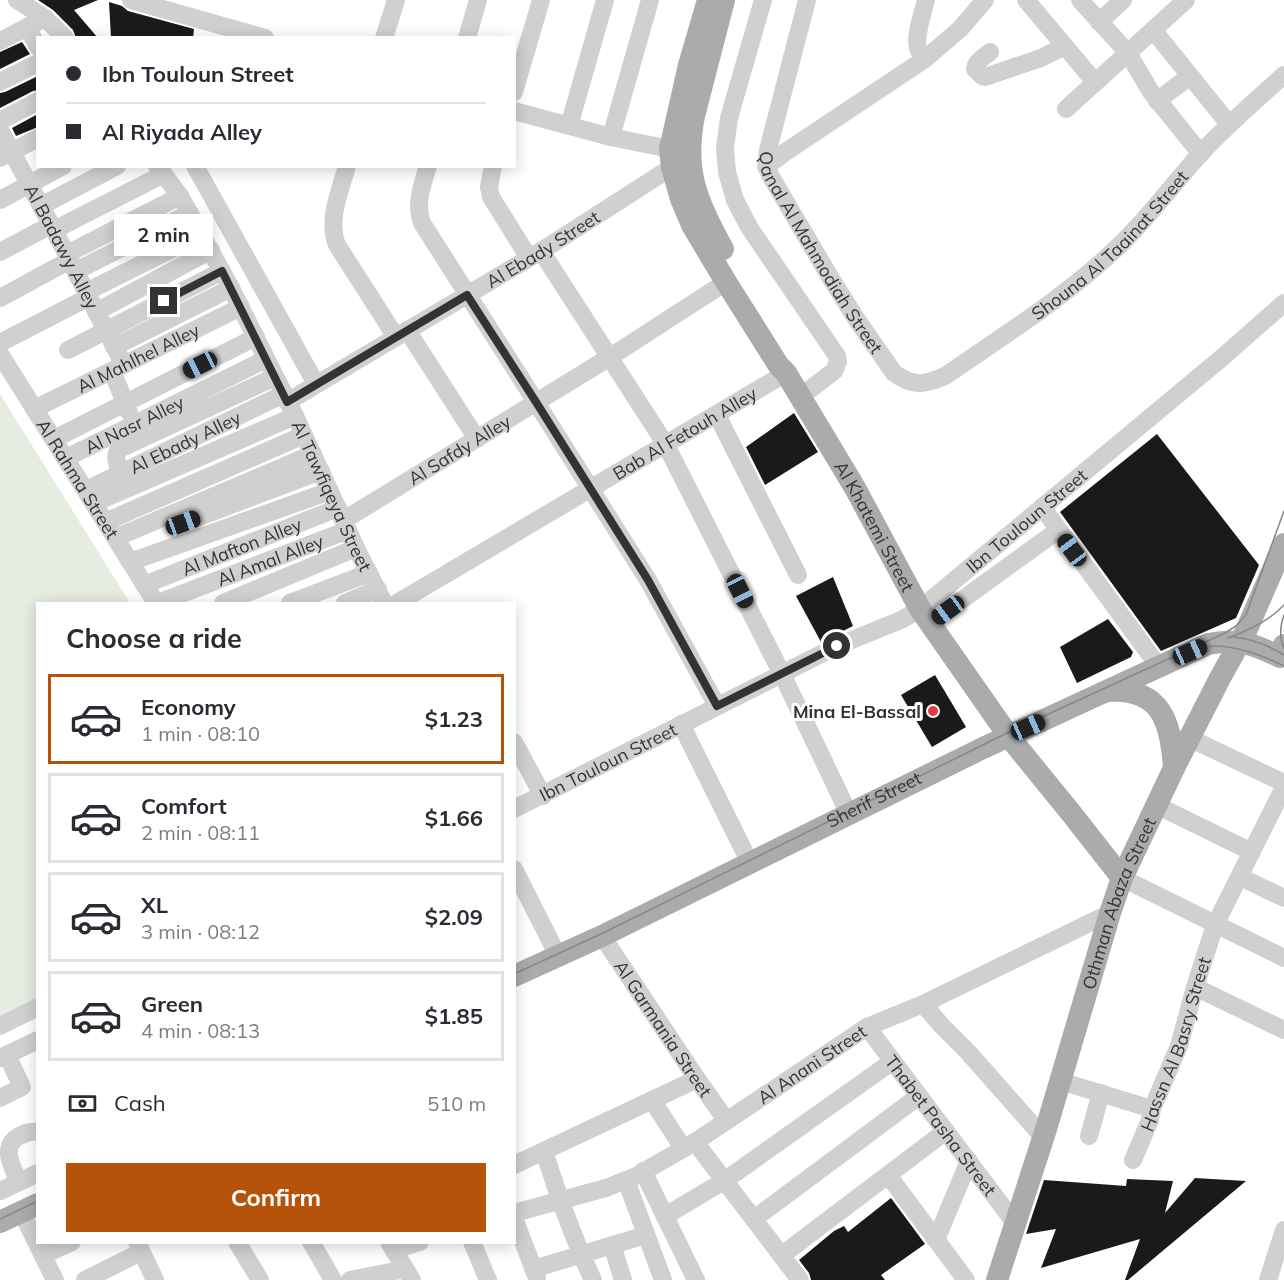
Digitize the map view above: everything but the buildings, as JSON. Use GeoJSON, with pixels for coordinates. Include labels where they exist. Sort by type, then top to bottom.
{"type":"FeatureCollection","features":[{"type":"Feature","properties":{"kind":"main road","name":"Al Khatemi Street"},"geometry":{"type":"LineString","coordinates":[[708,0],[689,65],[671,158],[681,199],[692,225],[779,366],[786,373],[855,488],[925,616],[1008,736],[1122,878]]}},
{"type":"Feature","properties":{"kind":"main road","name":"Al Khatemi Street"},"geometry":{"type":"LineString","coordinates":[[724,0],[692,124],[689,151],[691,169],[698,199],[709,223],[783,359],[786,373]]}},
{"type":"Feature","properties":{"kind":"main road","name":"Othman Abaza Street"},"geometry":{"type":"LineString","coordinates":[[997,1280],[1122,878],[1189,738],[1246,631],[1284,544]]}},
{"type":"Feature","properties":{"kind":"main road","name":"Sherif Street"},"geometry":{"type":"LineString","coordinates":[[516,975],[602,936],[1008,736],[1208,644],[1240,641]]}},
{"type":"Feature","properties":{"kind":"main road"},"geometry":{"type":"LineString","coordinates":[[1240,641],[1283,654]]}},
{"type":"Feature","properties":{"kind":"main road"},"geometry":{"type":"LineString","coordinates":[[1107,691],[1129,692],[1143,696],[1155,705],[1165,718],[1170,732],[1174,768]]}},
{"type":"Feature","properties":{"kind":"main road"},"geometry":{"type":"LineString","coordinates":[[0,1222],[29,1208]]}},
{"type":"Feature","properties":{"kind":"street"},"geometry":{"type":"LineString","coordinates":[[17,0],[45,18],[63,36]]}},
{"type":"Feature","properties":{"kind":"street"},"geometry":{"type":"LineString","coordinates":[[131,0],[258,36]]}},
{"type":"Feature","properties":{"kind":"street"},"geometry":{"type":"LineString","coordinates":[[385,36],[396,0]]}},
{"type":"Feature","properties":{"kind":"street"},"geometry":{"type":"LineString","coordinates":[[468,36],[478,0]]}},
{"type":"Feature","properties":{"kind":"street"},"geometry":{"type":"LineString","coordinates":[[516,85],[541,0]]}},
{"type":"Feature","properties":{"kind":"street"},"geometry":{"type":"LineString","coordinates":[[569,126],[605,0]]}},
{"type":"Feature","properties":{"kind":"street"},"geometry":{"type":"LineString","coordinates":[[611,137],[650,0]]}},
{"type":"Feature","properties":{"kind":"street"},"geometry":{"type":"LineString","coordinates":[[763,0],[729,118],[725,148],[727,172],[735,200],[749,226],[837,356],[838,362],[834,371],[800,397]]}},
{"type":"Feature","properties":{"kind":"street","name":"Qanal Al Mahmodiah Street"},"geometry":{"type":"LineString","coordinates":[[807,0],[766,157],[766,167],[857,320],[894,373],[913,383]]}},
{"type":"Feature","properties":{"kind":"street"},"geometry":{"type":"LineString","coordinates":[[926,0],[917,38],[920,53],[926,59]]}},
{"type":"Feature","properties":{"kind":"street"},"geometry":{"type":"LineString","coordinates":[[766,167],[926,59],[960,29],[985,0]]}},
{"type":"Feature","properties":{"kind":"street"},"geometry":{"type":"LineString","coordinates":[[1026,0],[1095,82]]}},
{"type":"Feature","properties":{"kind":"street"},"geometry":{"type":"LineString","coordinates":[[1080,0],[1128,53],[1157,101],[1201,153]]}},
{"type":"Feature","properties":{"kind":"street"},"geometry":{"type":"LineString","coordinates":[[1099,22],[1123,0]]}},
{"type":"Feature","properties":{"kind":"street"},"geometry":{"type":"LineString","coordinates":[[1066,109],[1186,0]]}},
{"type":"Feature","properties":{"kind":"street"},"geometry":{"type":"LineString","coordinates":[[0,41],[45,18]]}},
{"type":"Feature","properties":{"kind":"street"},"geometry":{"type":"LineString","coordinates":[[27,27],[36,43]]}},
{"type":"Feature","properties":{"kind":"street"},"geometry":{"type":"LineString","coordinates":[[1153,30],[1230,124]]}},
{"type":"Feature","properties":{"kind":"street"},"geometry":{"type":"LineString","coordinates":[[990,52],[975,66],[975,69],[985,77],[1041,58],[1065,46]]}},
{"type":"Feature","properties":{"kind":"street"},"geometry":{"type":"LineString","coordinates":[[0,82],[36,64]]}},
{"type":"Feature","properties":{"kind":"street","name":"Shouna Al Taainat Street"},"geometry":{"type":"LineString","coordinates":[[913,383],[924,383],[945,376],[1074,285],[1123,241],[1201,153],[1230,124],[1284,75]]}},
{"type":"Feature","properties":{"kind":"street"},"geometry":{"type":"LineString","coordinates":[[1157,101],[1190,76]]}},
{"type":"Feature","properties":{"kind":"street"},"geometry":{"type":"LineString","coordinates":[[0,121],[36,102]]}},
{"type":"Feature","properties":{"kind":"street"},"geometry":{"type":"LineString","coordinates":[[516,112],[611,137],[671,158]]}},
{"type":"Feature","properties":{"kind":"street","name":"Al Badawy Alley"},"geometry":{"type":"LineString","coordinates":[[0,129],[6,154],[29,184],[110,339],[126,403],[137,431]]}},
{"type":"Feature","properties":{"kind":"street"},"geometry":{"type":"LineString","coordinates":[[6,154],[36,139]]}},
{"type":"Feature","properties":{"kind":"street","name":"Al Ebady Street"},"geometry":{"type":"LineString","coordinates":[[288,404],[316,384],[535,254],[671,158]]}},
{"type":"Feature","properties":{"kind":"street"},"geometry":{"type":"LineString","coordinates":[[0,200],[59,168]]}},
{"type":"Feature","properties":{"kind":"street"},"geometry":{"type":"LineString","coordinates":[[41,206],[113,168]]}},
{"type":"Feature","properties":{"kind":"street"},"geometry":{"type":"LineString","coordinates":[[196,168],[316,384]]}},
{"type":"Feature","properties":{"kind":"street"},"geometry":{"type":"LineString","coordinates":[[346,168],[334,212],[333,229],[337,245],[477,439]]}},
{"type":"Feature","properties":{"kind":"street"},"geometry":{"type":"LineString","coordinates":[[427,168],[419,194],[419,215],[427,231],[648,580],[717,706]]}},
{"type":"Feature","properties":{"kind":"street"},"geometry":{"type":"LineString","coordinates":[[493,168],[489,187],[491,197],[610,357],[666,445],[782,674],[849,814]]}},
{"type":"Feature","properties":{"kind":"street"},"geometry":{"type":"LineString","coordinates":[[0,252],[53,228],[160,170]]}},
{"type":"Feature","properties":{"kind":"street","name":"Al Tawfiqeya Street"},"geometry":{"type":"LineString","coordinates":[[160,170],[180,196],[241,307],[377,588]]}},
{"type":"Feature","properties":{"kind":"street"},"geometry":{"type":"LineString","coordinates":[[0,298],[71,262],[180,196]]}},
{"type":"Feature","properties":{"kind":"street"},"geometry":{"type":"LineString","coordinates":[[71,262],[190,213]]}},
{"type":"Feature","properties":{"kind":"street"},"geometry":{"type":"LineString","coordinates":[[0,343],[207,242]]}},
{"type":"Feature","properties":{"kind":"street"},"geometry":{"type":"LineString","coordinates":[[110,339],[222,271]]}},
{"type":"Feature","properties":{"kind":"street","name":"Al Safdy Alley"},"geometry":{"type":"LineString","coordinates":[[343,519],[610,357],[726,282]]}},
{"type":"Feature","properties":{"kind":"street"},"geometry":{"type":"LineString","coordinates":[[68,350],[110,339],[231,288]]}},
{"type":"Feature","properties":{"kind":"street","name":"Ibn Touloun Street"},"geometry":{"type":"LineString","coordinates":[[516,808],[837,646],[901,620],[925,616],[1042,507],[1224,356],[1284,303]]}},
{"type":"Feature","properties":{"kind":"street","name":"Al Mahlhel Alley"},"geometry":{"type":"LineString","coordinates":[[34,409],[241,307]]}},
{"type":"Feature","properties":{"kind":"street"},"geometry":{"type":"LineString","coordinates":[[54,439],[256,337]]}},
{"type":"Feature","properties":{"kind":"street","name":"Al Rahma Street"},"geometry":{"type":"LineString","coordinates":[[0,354],[156,602]]}},
{"type":"Feature","properties":{"kind":"street","name":"Al Nasr Alley"},"geometry":{"type":"LineString","coordinates":[[66,458],[137,431],[266,359]]}},
{"type":"Feature","properties":{"kind":"street","name":"Bab Al Fetouh Alley"},"geometry":{"type":"LineString","coordinates":[[399,602],[786,373]]}},
{"type":"Feature","properties":{"kind":"street"},"geometry":{"type":"LineString","coordinates":[[120,472],[116,453],[137,431],[275,377]]}},
{"type":"Feature","properties":{"kind":"street"},"geometry":{"type":"LineString","coordinates":[[90,496],[288,404]]}},
{"type":"Feature","properties":{"kind":"street","name":"Al Ebady Alley"},"geometry":{"type":"LineString","coordinates":[[90,496],[120,472],[288,404]]}},
{"type":"Feature","properties":{"kind":"street"},"geometry":{"type":"LineString","coordinates":[[717,415],[798,575]]}},
{"type":"Feature","properties":{"kind":"street"},"geometry":{"type":"LineString","coordinates":[[105,522],[304,435]]}},
{"type":"Feature","properties":{"kind":"street"},"geometry":{"type":"LineString","coordinates":[[115,538],[313,454]]}},
{"type":"Feature","properties":{"kind":"street"},"geometry":{"type":"LineString","coordinates":[[170,515],[174,522],[183,523],[321,471]]}},
{"type":"Feature","properties":{"kind":"street"},"geometry":{"type":"LineString","coordinates":[[130,562],[330,491]]}},
{"type":"Feature","properties":{"kind":"street"},"geometry":{"type":"LineString","coordinates":[[1042,507],[1159,667]]}},
{"type":"Feature","properties":{"kind":"street","name":"Al Mafton Alley"},"geometry":{"type":"LineString","coordinates":[[144,585],[343,519]]}},
{"type":"Feature","properties":{"kind":"street","name":"Al Amal Alley"},"geometry":{"type":"LineString","coordinates":[[159,602],[343,519]]}},
{"type":"Feature","properties":{"kind":"street"},"geometry":{"type":"LineString","coordinates":[[925,616],[1058,531]]}},
{"type":"Feature","properties":{"kind":"street"},"geometry":{"type":"LineString","coordinates":[[225,602],[356,548]]}},
{"type":"Feature","properties":{"kind":"street"},"geometry":{"type":"LineString","coordinates":[[296,602],[377,588]]}},
{"type":"Feature","properties":{"kind":"street"},"geometry":{"type":"LineString","coordinates":[[347,602],[377,588]]}},
{"type":"Feature","properties":{"kind":"street"},"geometry":{"type":"LineString","coordinates":[[681,724],[750,863]]}},
{"type":"Feature","properties":{"kind":"street"},"geometry":{"type":"LineString","coordinates":[[1189,738],[1284,785]]}},
{"type":"Feature","properties":{"kind":"street"},"geometry":{"type":"LineString","coordinates":[[516,746],[543,795]]}},
{"type":"Feature","properties":{"kind":"street","name":"Hassn Al Basry Street"},"geometry":{"type":"LineString","coordinates":[[1133,1160],[1179,1046],[1215,925],[1252,852],[1278,814],[1284,785]]}},
{"type":"Feature","properties":{"kind":"street"},"geometry":{"type":"LineString","coordinates":[[1156,805],[1252,852]]}},
{"type":"Feature","properties":{"kind":"street"},"geometry":{"type":"LineString","coordinates":[[516,872],[558,956]]}},
{"type":"Feature","properties":{"kind":"street"},"geometry":{"type":"LineString","coordinates":[[1240,877],[1284,898]]}},
{"type":"Feature","properties":{"kind":"street"},"geometry":{"type":"LineString","coordinates":[[1122,878],[1284,958]]}},
{"type":"Feature","properties":{"kind":"street","name":"Al Anani Street"},"geometry":{"type":"LineString","coordinates":[[516,1212],[606,1188],[643,1172],[689,1145],[867,1027],[923,1004],[1110,913]]}},
{"type":"Feature","properties":{"kind":"street","name":"Al Garmania Street"},"geometry":{"type":"LineString","coordinates":[[602,936],[726,1120]]}},
{"type":"Feature","properties":{"kind":"street"},"geometry":{"type":"LineString","coordinates":[[1195,987],[1284,1030]]}},
{"type":"Feature","properties":{"kind":"street"},"geometry":{"type":"LineString","coordinates":[[923,1004],[1043,1137]]}},
{"type":"Feature","properties":{"kind":"street"},"geometry":{"type":"LineString","coordinates":[[0,1098],[22,1087],[3,1056],[32,1043],[6,1023],[36,1008]]}},
{"type":"Feature","properties":{"kind":"street","name":"Thabet Pasha Street"},"geometry":{"type":"LineString","coordinates":[[867,1027],[1015,1223]]}},
{"type":"Feature","properties":{"kind":"street"},"geometry":{"type":"LineString","coordinates":[[665,1216],[724,1181],[893,1061]]}},
{"type":"Feature","properties":{"kind":"street"},"geometry":{"type":"LineString","coordinates":[[516,1164],[697,1079]]}},
{"type":"Feature","properties":{"kind":"street"},"geometry":{"type":"LineString","coordinates":[[1060,1081],[1152,1109]]}},
{"type":"Feature","properties":{"kind":"street"},"geometry":{"type":"LineString","coordinates":[[1089,1136],[1101,1093]]}},
{"type":"Feature","properties":{"kind":"street"},"geometry":{"type":"LineString","coordinates":[[754,1219],[919,1096]]}},
{"type":"Feature","properties":{"kind":"street"},"geometry":{"type":"LineString","coordinates":[[652,1100],[689,1145],[724,1181],[800,1280]]}},
{"type":"Feature","properties":{"kind":"street"},"geometry":{"type":"LineString","coordinates":[[19,1182],[7,1155],[7,1147],[14,1139],[30,1131],[36,1131]]}},
{"type":"Feature","properties":{"kind":"street"},"geometry":{"type":"LineString","coordinates":[[782,1256],[946,1131]]}},
{"type":"Feature","properties":{"kind":"street"},"geometry":{"type":"LineString","coordinates":[[544,1151],[560,1200],[594,1280]]}},
{"type":"Feature","properties":{"kind":"street"},"geometry":{"type":"LineString","coordinates":[[936,1240],[969,1161]]}},
{"type":"Feature","properties":{"kind":"street"},"geometry":{"type":"LineString","coordinates":[[643,1172],[696,1280]]}},
{"type":"Feature","properties":{"kind":"street"},"geometry":{"type":"LineString","coordinates":[[0,1191],[36,1174]]}},
{"type":"Feature","properties":{"kind":"street"},"geometry":{"type":"LineString","coordinates":[[888,1175],[966,1280]]}},
{"type":"Feature","properties":{"kind":"street"},"geometry":{"type":"LineString","coordinates":[[626,1180],[663,1280]]}},
{"type":"Feature","properties":{"kind":"street"},"geometry":{"type":"LineString","coordinates":[[29,1208],[36,1232]]}},
{"type":"Feature","properties":{"kind":"street"},"geometry":{"type":"LineString","coordinates":[[516,1223],[535,1274],[581,1254],[646,1235]]}},
{"type":"Feature","properties":{"kind":"street"},"geometry":{"type":"LineString","coordinates":[[1268,1280],[1281,1251],[1284,1230]]}},
{"type":"Feature","properties":{"kind":"street"},"geometry":{"type":"LineString","coordinates":[[40,1244],[55,1280]]}},
{"type":"Feature","properties":{"kind":"street"},"geometry":{"type":"LineString","coordinates":[[43,1255],[68,1244]]}},
{"type":"Feature","properties":{"kind":"street"},"geometry":{"type":"LineString","coordinates":[[238,1244],[260,1280]]}},
{"type":"Feature","properties":{"kind":"street"},"geometry":{"type":"LineString","coordinates":[[316,1244],[333,1280]]}},
{"type":"Feature","properties":{"kind":"street"},"geometry":{"type":"LineString","coordinates":[[473,1244],[488,1280]]}},
{"type":"Feature","properties":{"kind":"street"},"geometry":{"type":"LineString","coordinates":[[612,1245],[623,1280]]}},
{"type":"Feature","properties":{"kind":"street"},"geometry":{"type":"LineString","coordinates":[[350,1280],[409,1274],[391,1246]]}},
{"type":"Feature","properties":{"kind":"street"},"geometry":{"type":"LineString","coordinates":[[85,1280],[139,1247],[155,1280]]}},
{"type":"Feature","properties":{"kind":"shaded area"},"geometry":{"type":"Polygon","coordinates":[[[0,394],[129,602],[36,602],[36,1004],[0,1022],[0,394]]]}},
{"type":"Feature","properties":{"kind":"tram line"},"geometry":{"type":"LineString","coordinates":[[516,973],[601,934],[1007,733],[1225,633],[1236,626],[1246,615],[1284,511]]}},
{"type":"Feature","properties":{"kind":"tram line"},"geometry":{"type":"LineString","coordinates":[[1228,638],[1272,616],[1284,605]]}},
{"type":"Feature","properties":{"kind":"tram line"},"geometry":{"type":"LineString","coordinates":[[1284,615],[1281,632],[1284,648]]}},
{"type":"Feature","properties":{"kind":"tram line"},"geometry":{"type":"LineString","coordinates":[[1234,637],[1260,643],[1284,655]]}},
{"type":"Feature","properties":{"kind":"tram line"},"geometry":{"type":"LineString","coordinates":[[1210,646],[1229,647],[1248,652],[1284,666]]}},
{"type":"Feature","properties":{"kind":"tram line"},"geometry":{"type":"LineString","coordinates":[[0,1219],[36,1202]]}},
{"type":"Feature","properties":{"kind":"place","name":"Mina El-Bassal"},"geometry":{"type":"Point","coordinates":[933,711]}},
{"type":"Feature","properties":{"kind":"route"},"geometry":{"type":"LineString","coordinates":[[164,301],[222,271],[287,402],[467,295],[648,580],[717,706],[837,646]]}}]}
